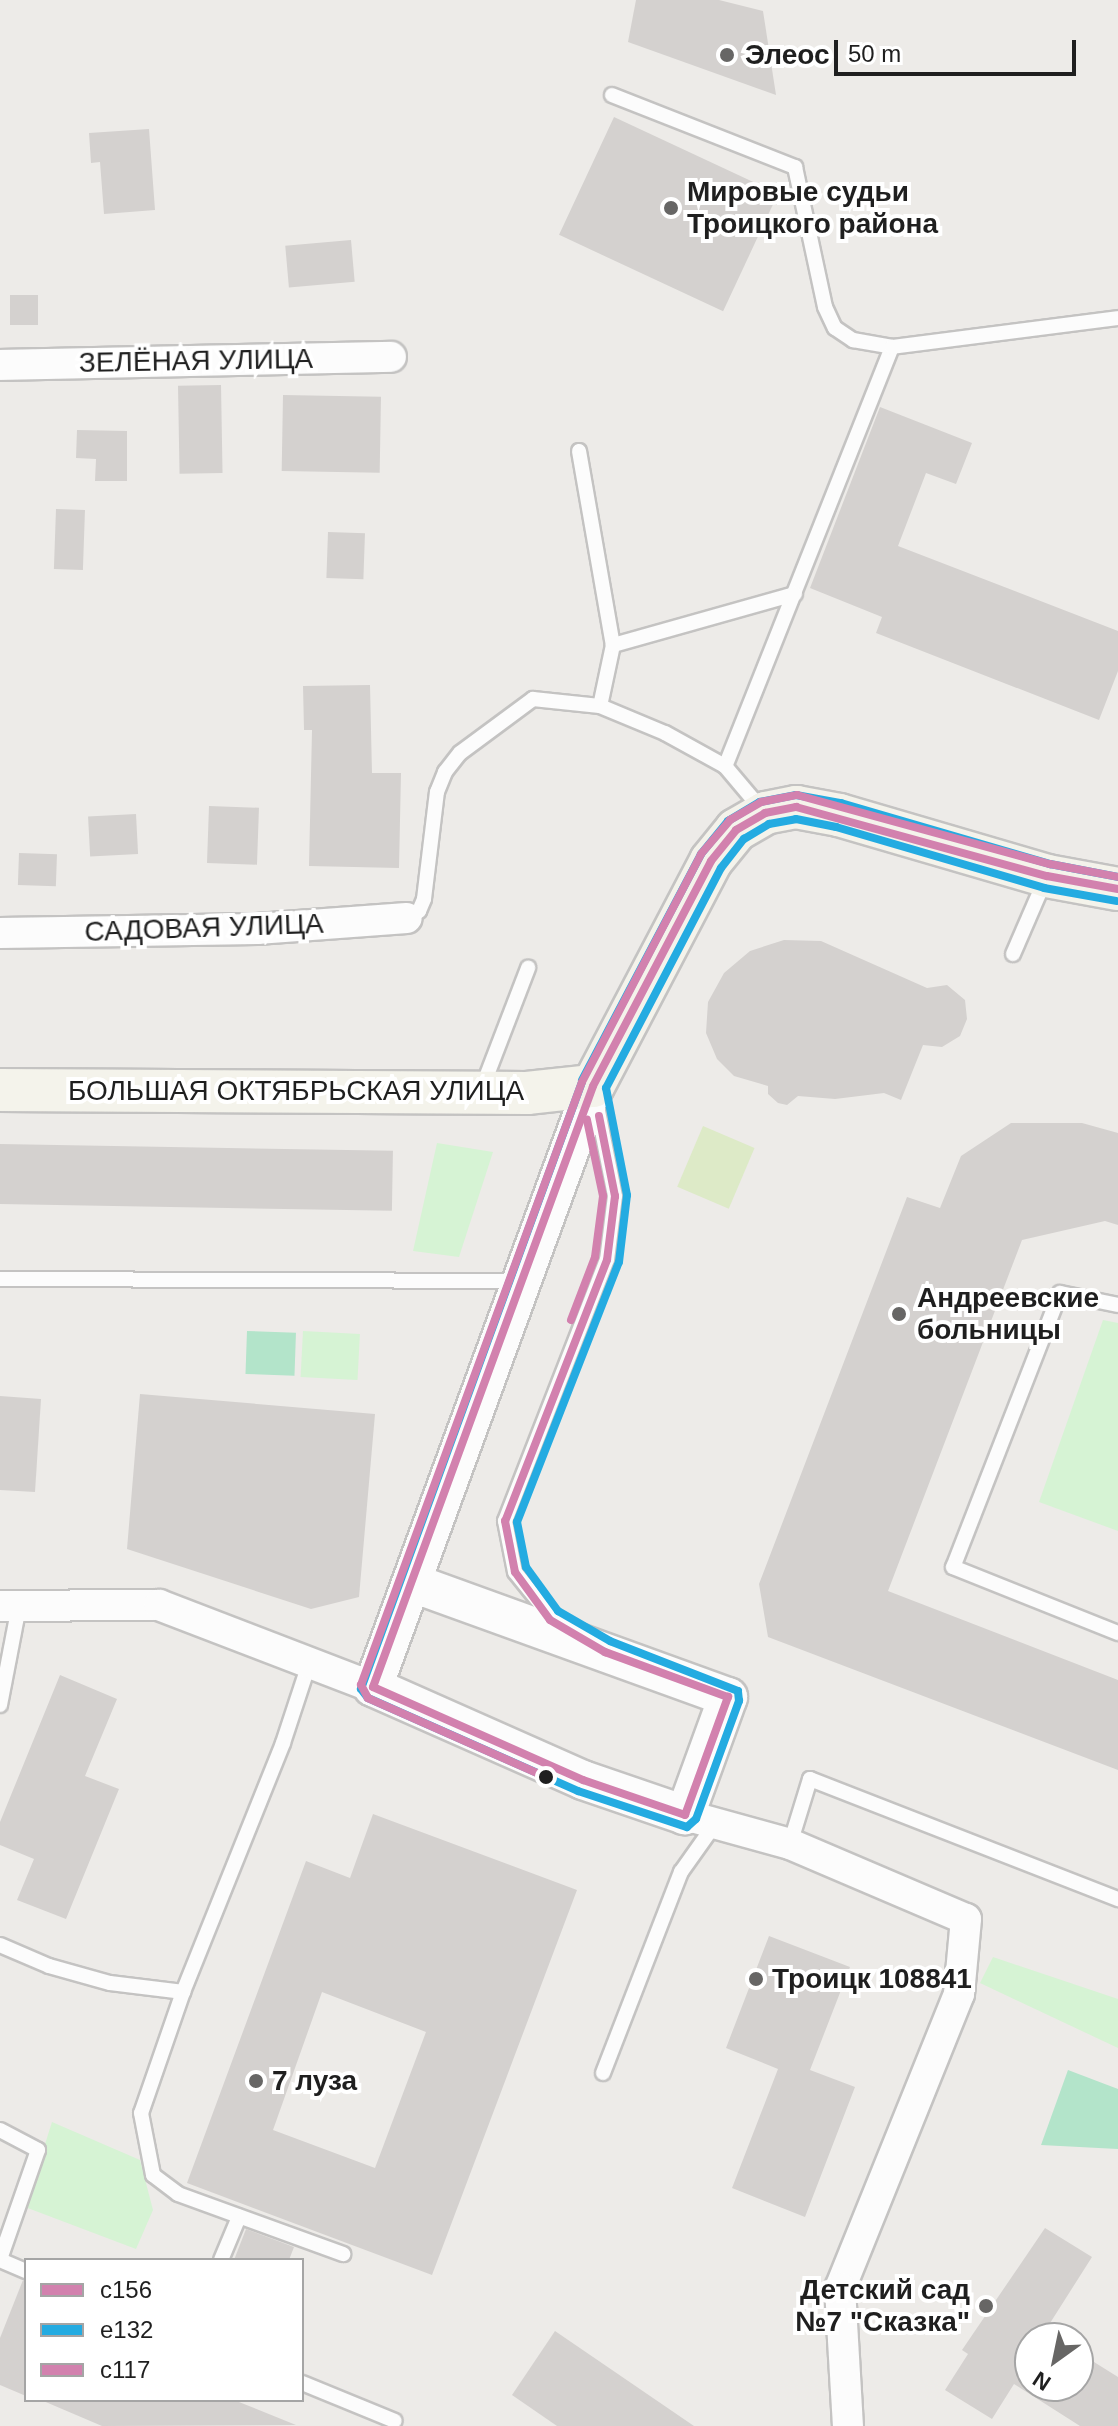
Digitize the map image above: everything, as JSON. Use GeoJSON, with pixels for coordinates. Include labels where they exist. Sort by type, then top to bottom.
{"type":"FeatureCollection","features":[{"type":"Feature","properties":{"kind":"main road"},"geometry":{"type":"LineString","coordinates":[[593,1086],[711,861],[736,830],[765,813],[796,807],[839,815],[1047,876],[1118,889]]}},
{"type":"Feature","properties":{"kind":"main road","name":"БОЛЬШАЯ ОКТЯБРЬСКАЯ УЛИЦА"},"geometry":{"type":"LineString","coordinates":[[0,1090],[481,1092],[593,1086]]}},
{"type":"Feature","properties":{"kind":"street","name":"ЗЕЛЁНАЯ УЛИЦА"},"geometry":{"type":"LineString","coordinates":[[0,365],[391,357]]}},
{"type":"Feature","properties":{"kind":"street","name":"САДОВАЯ УЛИЦА"},"geometry":{"type":"LineString","coordinates":[[0,933],[257,929],[407,918]]}},
{"type":"Feature","properties":{"kind":"street"},"geometry":{"type":"LineString","coordinates":[[373,1687],[593,1086]]}},
{"type":"Feature","properties":{"kind":"street"},"geometry":{"type":"LineString","coordinates":[[413,1583],[728,1697],[700,1819]]}},
{"type":"Feature","properties":{"kind":"street"},"geometry":{"type":"LineString","coordinates":[[10,1606],[159,1605],[311,1660],[583,1780],[700,1819],[746,1828],[966,1919],[959,1994],[840,2288],[848,2426]]}},
{"type":"Feature","properties":{"kind":"lane"},"geometry":{"type":"LineString","coordinates":[[612,95],[784,158],[795,167],[825,307],[835,328],[853,340],[892,347],[1118,318]]}},
{"type":"Feature","properties":{"kind":"lane"},"geometry":{"type":"LineString","coordinates":[[725,766],[892,347]]}},
{"type":"Feature","properties":{"kind":"lane"},"geometry":{"type":"LineString","coordinates":[[579,451],[613,645],[600,706]]}},
{"type":"Feature","properties":{"kind":"lane"},"geometry":{"type":"LineString","coordinates":[[613,645],[795,594]]}},
{"type":"Feature","properties":{"kind":"lane"},"geometry":{"type":"LineString","coordinates":[[407,918],[419,911],[424,899],[437,792],[460,753],[533,699],[600,706],[725,766],[765,813]]}},
{"type":"Feature","properties":{"kind":"lane"},"geometry":{"type":"LineString","coordinates":[[1013,954],[1047,876]]}},
{"type":"Feature","properties":{"kind":"lane"},"geometry":{"type":"LineString","coordinates":[[481,1092],[528,968]]}},
{"type":"Feature","properties":{"kind":"lane"},"geometry":{"type":"LineString","coordinates":[[593,1086],[615,1196],[607,1260],[505,1521],[515,1572],[550,1620],[605,1652]]}},
{"type":"Feature","properties":{"kind":"lane"},"geometry":{"type":"LineString","coordinates":[[0,1279],[522,1281]]}},
{"type":"Feature","properties":{"kind":"lane"},"geometry":{"type":"LineString","coordinates":[[1118,1305],[1060,1293],[953,1567],[1118,1633]]}},
{"type":"Feature","properties":{"kind":"lane"},"geometry":{"type":"LineString","coordinates":[[0,1705],[10,1606]]}},
{"type":"Feature","properties":{"kind":"lane"},"geometry":{"type":"LineString","coordinates":[[311,1660],[283,1743],[183,1992],[141,2113],[153,2175],[178,2194],[343,2254]]}},
{"type":"Feature","properties":{"kind":"lane"},"geometry":{"type":"LineString","coordinates":[[790,1844],[810,1779],[1118,1899]]}},
{"type":"Feature","properties":{"kind":"lane"},"geometry":{"type":"LineString","coordinates":[[603,2073],[700,1819]]}},
{"type":"Feature","properties":{"kind":"lane"},"geometry":{"type":"LineString","coordinates":[[0,1945],[49,1966],[110,1983],[183,1992]]}},
{"type":"Feature","properties":{"kind":"lane"},"geometry":{"type":"LineString","coordinates":[[0,2130],[38,2150],[0,2259],[24,2270]]}},
{"type":"Feature","properties":{"kind":"lane"},"geometry":{"type":"LineString","coordinates":[[222,2258],[239,2217]]}},
{"type":"Feature","properties":{"kind":"lane"},"geometry":{"type":"LineString","coordinates":[[304,2384],[395,2421]]}},
{"type":"Feature","properties":{"kind":"green space"},"geometry":{"type":"Polygon","coordinates":[[[703,1126],[755,1148],[729,1209],[677,1187],[703,1126]]]}},
{"type":"Feature","properties":{"kind":"green space"},"geometry":{"type":"Polygon","coordinates":[[[437,1143],[493,1152],[459,1257],[413,1251],[437,1143]]]}},
{"type":"Feature","properties":{"kind":"green space"},"geometry":{"type":"Polygon","coordinates":[[[1103,1320],[1118,1323],[1118,1531],[1039,1502],[1103,1320]]]}},
{"type":"Feature","properties":{"kind":"green space"},"geometry":{"type":"Polygon","coordinates":[[[247,1331],[296,1333],[294,1376],[245,1374],[247,1331]]]}},
{"type":"Feature","properties":{"kind":"green space"},"geometry":{"type":"Polygon","coordinates":[[[303,1331],[360,1334],[358,1380],[301,1377],[303,1331]]]}},
{"type":"Feature","properties":{"kind":"green space"},"geometry":{"type":"Polygon","coordinates":[[[993,1957],[1118,1999],[1118,2048],[980,1983],[993,1957]]]}},
{"type":"Feature","properties":{"kind":"green space"},"geometry":{"type":"Polygon","coordinates":[[[1068,2070],[1118,2089],[1118,2149],[1041,2145],[1068,2070]]]}},
{"type":"Feature","properties":{"kind":"green space"},"geometry":{"type":"Polygon","coordinates":[[[52,2122],[140,2160],[153,2210],[136,2249],[25,2207],[52,2122]]]}},
{"type":"Feature","properties":{"kind":"building"},"geometry":{"type":"Polygon","coordinates":[[[636,0],[719,0],[763,11],[776,95],[628,42],[636,0]]]}},
{"type":"Feature","properties":{"kind":"building"},"geometry":{"type":"Polygon","coordinates":[[[614,117],[778,193],[723,311],[559,235],[614,117]]]}},
{"type":"Feature","properties":{"kind":"building"},"geometry":{"type":"Polygon","coordinates":[[[149,129],[155,210],[104,214],[100,162],[91,163],[89,133],[149,129]]]}},
{"type":"Feature","properties":{"kind":"building"},"geometry":{"type":"Polygon","coordinates":[[[351,240],[355,282],[289,288],[285,246],[351,240]]]}},
{"type":"Feature","properties":{"kind":"building"},"geometry":{"type":"Polygon","coordinates":[[[10,295],[38,295],[38,325],[10,325],[10,295]]]}},
{"type":"Feature","properties":{"kind":"building"},"geometry":{"type":"Polygon","coordinates":[[[221,385],[223,473],[180,474],[178,386],[221,385]]]}},
{"type":"Feature","properties":{"kind":"building"},"geometry":{"type":"Polygon","coordinates":[[[283,395],[381,397],[380,473],[282,471],[283,395]]]}},
{"type":"Feature","properties":{"kind":"building"},"geometry":{"type":"Polygon","coordinates":[[[880,407],[972,443],[956,484],[926,473],[898,546],[1118,631],[1118,671],[1099,720],[876,633],[882,617],[810,588],[880,407]]]}},
{"type":"Feature","properties":{"kind":"building"},"geometry":{"type":"Polygon","coordinates":[[[77,430],[127,431],[127,481],[95,481],[96,459],[76,458],[77,430]]]}},
{"type":"Feature","properties":{"kind":"building"},"geometry":{"type":"Polygon","coordinates":[[[56,509],[85,510],[83,570],[54,569],[56,509]]]}},
{"type":"Feature","properties":{"kind":"building"},"geometry":{"type":"Polygon","coordinates":[[[328,532],[365,533],[363,579],[326,578],[328,532]]]}},
{"type":"Feature","properties":{"kind":"building"},"geometry":{"type":"Polygon","coordinates":[[[370,685],[372,773],[401,773],[399,868],[309,866],[312,730],[304,730],[303,686],[370,685]]]}},
{"type":"Feature","properties":{"kind":"building"},"geometry":{"type":"Polygon","coordinates":[[[209,806],[259,808],[257,865],[207,863],[209,806]]]}},
{"type":"Feature","properties":{"kind":"building"},"geometry":{"type":"Polygon","coordinates":[[[136,814],[138,854],[90,856],[88,817],[136,814]]]}},
{"type":"Feature","properties":{"kind":"building"},"geometry":{"type":"Polygon","coordinates":[[[19,853],[57,854],[56,886],[18,885],[19,853]]]}},
{"type":"Feature","properties":{"kind":"building"},"geometry":{"type":"Polygon","coordinates":[[[784,940],[821,941],[927,988],[947,985],[965,1000],[967,1019],[960,1036],[942,1047],[923,1045],[901,1100],[884,1093],[835,1099],[798,1096],[787,1105],[778,1103],[768,1094],[768,1086],[734,1076],[717,1059],[706,1033],[708,1002],[724,973],[750,951],[784,940]]]}},
{"type":"Feature","properties":{"kind":"building"},"geometry":{"type":"Polygon","coordinates":[[[1011,1123],[1082,1123],[1118,1133],[1118,1225],[1105,1221],[1022,1240],[888,1591],[1118,1680],[1118,1770],[768,1637],[759,1584],[907,1197],[940,1208],[961,1156],[1011,1123]]]}},
{"type":"Feature","properties":{"kind":"building"},"geometry":{"type":"Polygon","coordinates":[[[0,1144],[393,1151],[392,1211],[0,1204],[0,1144]]]}},
{"type":"Feature","properties":{"kind":"building"},"geometry":{"type":"Polygon","coordinates":[[[140,1394],[375,1414],[359,1597],[311,1609],[127,1549],[140,1394]]]}},
{"type":"Feature","properties":{"kind":"building"},"geometry":{"type":"Polygon","coordinates":[[[0,1396],[41,1399],[35,1492],[0,1490],[0,1396]]]}},
{"type":"Feature","properties":{"kind":"building"},"geometry":{"type":"Polygon","coordinates":[[[60,1675],[117,1699],[85,1776],[119,1789],[66,1919],[17,1900],[34,1859],[0,1845],[0,1822],[60,1675]]]}},
{"type":"Feature","properties":{"kind":"building"},"geometry":{"type":"Polygon","coordinates":[[[373,1814],[577,1890],[432,2275],[187,2183],[306,1861],[350,1878],[373,1814]],[[322,1992],[273,2130],[375,2168],[426,2032],[322,1992]]]}},
{"type":"Feature","properties":{"kind":"building"},"geometry":{"type":"Polygon","coordinates":[[[769,1936],[850,1967],[810,2070],[855,2087],[805,2217],[732,2188],[778,2069],[726,2048],[769,1936]]]}},
{"type":"Feature","properties":{"kind":"building"},"geometry":{"type":"Polygon","coordinates":[[[1045,2228],[1092,2257],[1051,2322],[1014,2322],[1014,2384],[992,2419],[945,2390],[968,2354],[962,2350],[1045,2228]]]}},
{"type":"Feature","properties":{"kind":"building"},"geometry":{"type":"Polygon","coordinates":[[[246,2229],[294,2247],[290,2258],[235,2258],[246,2229]]]}},
{"type":"Feature","properties":{"kind":"building"},"geometry":{"type":"Polygon","coordinates":[[[24,2280],[24,2395],[0,2385],[0,2338],[24,2280]]]}},
{"type":"Feature","properties":{"kind":"building"},"geometry":{"type":"Polygon","coordinates":[[[555,2331],[694,2426],[557,2426],[512,2395],[555,2331]]]}},
{"type":"Feature","properties":{"kind":"building"},"geometry":{"type":"Polygon","coordinates":[[[1094,2362],[1118,2377],[1118,2426],[1080,2426],[1042,2402],[1094,2402],[1094,2362]]]}},
{"type":"Feature","properties":{"kind":"building"},"geometry":{"type":"Polygon","coordinates":[[[46,2402],[239,2402],[296,2425],[102,2426],[46,2402]]]}},
{"type":"Feature","properties":{"kind":"transit line","name":"е132"},"geometry":{"type":"LineString","coordinates":[[582,1080],[701,854],[728,821],[760,802],[796,795],[841,803],[1050,864],[1118,877]]}},
{"type":"Feature","properties":{"kind":"transit line","name":"с117"},"geometry":{"type":"LineString","coordinates":[[546,1777],[368,1698],[361,1685],[582,1082],[701,854],[730,820],[761,802],[797,795],[1050,864],[1118,877]]}},
{"type":"Feature","properties":{"kind":"transit line","name":"с156"},"geometry":{"type":"LineString","coordinates":[[373,1687],[593,1086],[711,861],[736,830],[765,813],[796,807],[1047,876],[1118,889]]}},
{"type":"Feature","properties":{"kind":"transit line","name":"е132"},"geometry":{"type":"LineString","coordinates":[[582,1082],[361,1689],[368,1698],[578,1791],[687,1827],[696,1819],[739,1701],[738,1691],[610,1641],[558,1611],[526,1567],[517,1522],[619,1262],[627,1195],[606,1088],[721,868],[744,839],[769,824],[796,819],[836,827],[1044,888],[1116,901]]}},
{"type":"Feature","properties":{"kind":"transit line","name":"с156"},"geometry":{"type":"LineString","coordinates":[[599,1116],[615,1196],[607,1260],[505,1521],[515,1572],[550,1620],[605,1652],[728,1697]]}},
{"type":"Feature","properties":{"kind":"transit line","name":"с117"},"geometry":{"type":"LineString","coordinates":[[571,1320],[595,1257],[603,1196],[587,1120]]}},
{"type":"Feature","properties":{"kind":"transit line","name":"с156"},"geometry":{"type":"LineString","coordinates":[[373,1687],[583,1780],[685,1815],[728,1697]]}},
{"type":"Feature","properties":{"kind":"place","name":"Элеос"},"geometry":{"type":"Point","coordinates":[727,55]}},
{"type":"Feature","properties":{"kind":"place","name":"Мировые судьи Троицкого района"},"geometry":{"type":"Point","coordinates":[671,208]}},
{"type":"Feature","properties":{"kind":"place","name":"Андреевские больницы"},"geometry":{"type":"Point","coordinates":[899,1314]}},
{"type":"Feature","properties":{"kind":"place","name":"Троицк 108841"},"geometry":{"type":"Point","coordinates":[756,1979]}},
{"type":"Feature","properties":{"kind":"place","name":"7 луза"},"geometry":{"type":"Point","coordinates":[256,2081]}},
{"type":"Feature","properties":{"kind":"place","name":"Детский сад №7 \"Сказка\""},"geometry":{"type":"Point","coordinates":[986,2306]}}]}
